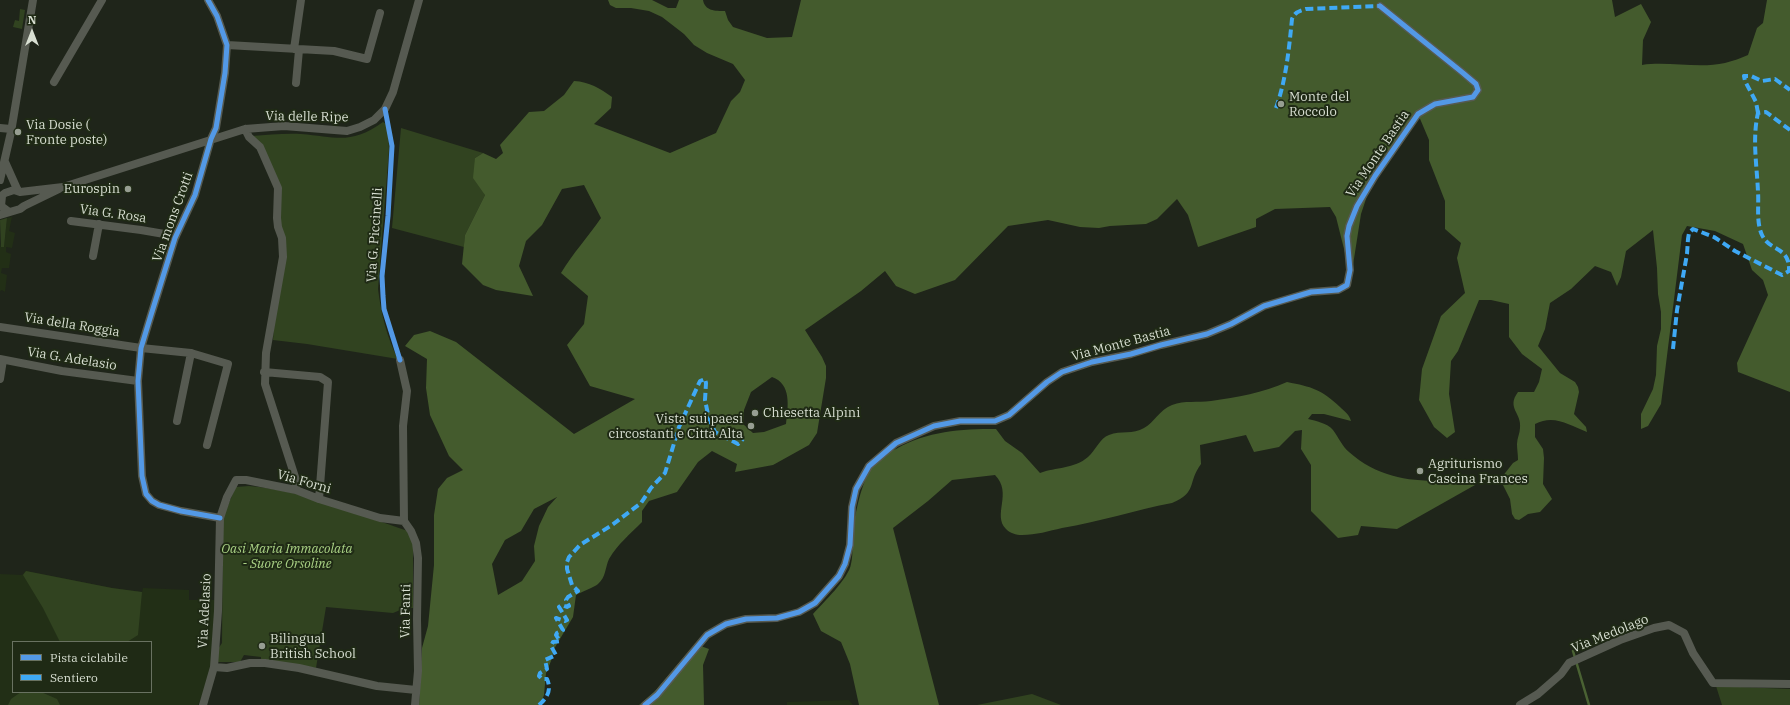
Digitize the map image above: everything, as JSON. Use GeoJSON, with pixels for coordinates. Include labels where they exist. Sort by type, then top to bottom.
{"type":"FeatureCollection","features":[{"type":"Feature","properties":{"kind":"street"},"geometry":{"type":"LineString","coordinates":[[0,180],[5,162],[33,0]]}},
{"type":"Feature","properties":{"kind":"street"},"geometry":{"type":"LineString","coordinates":[[54,82],[102,0]]}},
{"type":"Feature","properties":{"kind":"street"},"geometry":{"type":"LineString","coordinates":[[208,0],[217,16],[227,45],[334,51],[367,59],[380,13]]}},
{"type":"Feature","properties":{"kind":"street"},"geometry":{"type":"LineString","coordinates":[[296,83],[296,49],[301,0]]}},
{"type":"Feature","properties":{"kind":"street","name":"Via delle Ripe"},"geometry":{"type":"LineString","coordinates":[[63,187],[245,129],[284,126],[347,131],[360,127],[374,120],[385,109],[398,75],[419,0]]}},
{"type":"Feature","properties":{"kind":"street","name":"Via Monte Bastia"},"geometry":{"type":"LineString","coordinates":[[645,705],[657,695],[707,635],[726,624],[746,619],[777,618],[799,612],[815,603],[839,576],[845,564],[850,545],[852,507],[860,483],[869,466],[896,443],[934,426],[960,421],[995,422],[1010,415],[1047,382],[1062,372],[1092,362],[1131,354],[1161,344],[1207,334],[1231,324],[1264,306],[1311,292],[1338,290],[1347,285],[1350,270],[1347,236],[1349,226],[1357,206],[1375,176],[1418,114],[1435,104],[1473,97],[1478,90],[1476,84],[1380,6]]}},
{"type":"Feature","properties":{"kind":"street","name":"Via mons Crotti"},"geometry":{"type":"LineString","coordinates":[[220,518],[181,511],[159,505],[152,501],[146,494],[142,476],[138,381],[140,348],[176,236],[195,195],[211,139],[216,128],[225,73],[227,45]]}},
{"type":"Feature","properties":{"kind":"street"},"geometry":{"type":"LineString","coordinates":[[0,128],[11,129]]}},
{"type":"Feature","properties":{"kind":"street"},"geometry":{"type":"LineString","coordinates":[[245,129],[249,137],[260,147],[278,188],[278,223],[282,238],[281,269],[268,335],[264,372],[267,395],[296,480],[296,490]]}},
{"type":"Feature","properties":{"kind":"street"},"geometry":{"type":"LineString","coordinates":[[5,162],[25,200],[24,206]]}},
{"type":"Feature","properties":{"kind":"street"},"geometry":{"type":"LineString","coordinates":[[9,212],[1,206],[1,196],[9,191],[63,187]]}},
{"type":"Feature","properties":{"kind":"street"},"geometry":{"type":"LineString","coordinates":[[0,215],[20,209],[63,187]]}},
{"type":"Feature","properties":{"kind":"street","name":"Via G. Rosa"},"geometry":{"type":"LineString","coordinates":[[70,221],[176,236]]}},
{"type":"Feature","properties":{"kind":"street"},"geometry":{"type":"LineString","coordinates":[[93,256],[99,224]]}},
{"type":"Feature","properties":{"kind":"street","name":"Via della Roggia"},"geometry":{"type":"LineString","coordinates":[[0,327],[140,348],[192,353],[228,364],[207,445]]}},
{"type":"Feature","properties":{"kind":"street"},"geometry":{"type":"LineString","coordinates":[[177,421],[192,353]]}},
{"type":"Feature","properties":{"kind":"street"},"geometry":{"type":"LineString","coordinates":[[0,379],[1,359]]}},
{"type":"Feature","properties":{"kind":"street","name":"Via G. Adelasio"},"geometry":{"type":"LineString","coordinates":[[1,359],[62,371],[138,381]]}},
{"type":"Feature","properties":{"kind":"street"},"geometry":{"type":"LineString","coordinates":[[400,360],[406,391],[403,426],[404,521]]}},
{"type":"Feature","properties":{"kind":"street"},"geometry":{"type":"LineString","coordinates":[[264,372],[320,377],[328,382],[319,499]]}},
{"type":"Feature","properties":{"kind":"street","name":"Via Forni"},"geometry":{"type":"LineString","coordinates":[[220,518],[227,497],[236,480],[246,480],[296,490],[319,499],[380,518],[404,521]]}},
{"type":"Feature","properties":{"kind":"street","name":"Via Adelasio"},"geometry":{"type":"LineString","coordinates":[[203,705],[214,667],[218,611],[220,518]]}},
{"type":"Feature","properties":{"kind":"street","name":"Via Fanti"},"geometry":{"type":"LineString","coordinates":[[404,521],[411,531],[416,543],[418,558],[415,705]]}},
{"type":"Feature","properties":{"kind":"street","name":"Via Medolago"},"geometry":{"type":"LineString","coordinates":[[1520,705],[1538,694],[1561,674],[1569,664],[1620,640],[1654,628],[1669,625],[1684,633],[1693,653],[1713,683],[1790,684]]}},
{"type":"Feature","properties":{"kind":"street"},"geometry":{"type":"LineString","coordinates":[[214,667],[227,668],[250,663],[265,662],[299,668],[377,686],[416,690]]}},
{"type":"Feature","properties":{"kind":"shaded area"},"geometry":{"type":"Polygon","coordinates":[[[608,0],[652,0],[668,8],[676,8],[679,0],[703,0],[704,4],[711,10],[725,11],[728,20],[733,27],[767,38],[792,37],[801,0],[1612,0],[1615,17],[1641,4],[1651,22],[1643,40],[1642,65],[1715,65],[1748,55],[1757,28],[1763,23],[1767,0],[1790,0],[1790,392],[1738,372],[1737,363],[1768,295],[1763,280],[1752,270],[1743,244],[1715,231],[1687,226],[1682,235],[1661,404],[1648,426],[1641,429],[1641,414],[1653,389],[1656,375],[1657,346],[1661,329],[1661,312],[1658,294],[1653,230],[1626,251],[1621,277],[1617,286],[1611,272],[1595,266],[1571,289],[1550,303],[1545,329],[1538,346],[1560,373],[1575,382],[1578,387],[1579,392],[1574,414],[1586,427],[1587,432],[1555,420],[1542,421],[1535,424],[1535,437],[1543,449],[1543,484],[1552,499],[1540,512],[1528,514],[1519,520],[1515,519],[1512,514],[1510,499],[1503,485],[1502,477],[1513,463],[1518,460],[1517,440],[1520,430],[1520,423],[1514,402],[1518,392],[1534,392],[1539,382],[1542,369],[1522,354],[1509,337],[1509,304],[1491,300],[1479,300],[1458,351],[1451,361],[1449,394],[1455,432],[1447,438],[1434,427],[1419,400],[1422,369],[1441,316],[1465,293],[1457,258],[1461,243],[1445,229],[1445,201],[1429,160],[1429,140],[1418,114],[1378,163],[1361,214],[1353,265],[1347,261],[1336,217],[1330,207],[1275,209],[1256,219],[1256,227],[1198,247],[1188,215],[1177,199],[1157,219],[1146,224],[1099,228],[1080,227],[1048,220],[1008,226],[955,280],[915,294],[896,286],[885,271],[861,291],[805,330],[826,366],[826,378],[817,433],[809,445],[773,465],[735,472],[737,464],[712,451],[698,462],[677,492],[649,501],[642,511],[642,522],[624,539],[609,559],[601,581],[594,587],[576,595],[573,617],[554,649],[546,673],[544,695],[540,705],[419,705],[422,648],[428,626],[434,565],[434,515],[438,489],[447,478],[463,470],[449,456],[430,415],[426,388],[427,359],[405,346],[414,335],[430,331],[456,342],[574,434],[635,399],[590,386],[567,345],[584,324],[588,296],[561,273],[601,218],[584,185],[562,189],[542,225],[526,241],[519,266],[533,296],[496,290],[483,285],[462,264],[465,235],[485,195],[473,178],[475,158],[483,153],[496,159],[503,153],[500,145],[529,112],[544,111],[564,95],[574,81],[594,86],[612,97],[611,108],[594,124],[670,153],[716,133],[731,101],[740,92],[745,80],[733,64],[707,53],[694,45],[684,34],[662,17],[649,11],[631,8],[616,8],[610,5],[608,0]],[[772,377],[751,392],[744,410],[743,424],[753,433],[764,432],[786,424],[788,404],[786,390],[778,380],[772,377]],[[557,497],[534,509],[521,531],[505,540],[492,564],[498,595],[522,581],[535,561],[534,546],[539,526],[548,507],[557,497]]]}},
{"type":"Feature","properties":{"kind":"shaded area"},"geometry":{"type":"Polygon","coordinates":[[[12,217],[9,231],[15,233],[12,248],[6,247],[6,252],[11,254],[9,268],[2,268],[1,273],[7,275],[5,292],[2,290],[0,291],[0,243],[1,247],[4,247],[7,218],[12,217]]]}},
{"type":"Feature","properties":{"kind":"shaded area"},"geometry":{"type":"Polygon","coordinates":[[[1287,382],[1310,387],[1321,392],[1347,413],[1351,421],[1324,414],[1312,414],[1308,419],[1331,428],[1342,445],[1349,452],[1377,470],[1407,479],[1438,481],[1471,480],[1475,485],[1397,529],[1361,526],[1358,535],[1338,538],[1311,511],[1311,465],[1301,449],[1302,430],[1295,431],[1279,447],[1254,452],[1246,435],[1200,445],[1201,464],[1189,491],[1186,495],[1172,503],[1037,534],[1022,535],[1009,532],[1002,523],[1002,489],[1000,482],[995,475],[952,480],[893,528],[939,705],[859,705],[850,664],[841,642],[821,631],[813,614],[835,590],[849,570],[852,555],[853,527],[859,499],[869,472],[880,457],[920,438],[944,432],[996,429],[1005,441],[1022,453],[1040,473],[1071,466],[1083,461],[1106,437],[1113,434],[1140,430],[1148,426],[1167,407],[1172,405],[1240,396],[1259,392],[1287,382]]]}},
{"type":"Feature","properties":{"kind":"shaded area"},"geometry":{"type":"Polygon","coordinates":[[[26,571],[112,588],[142,592],[143,588],[189,590],[189,600],[217,600],[213,664],[206,687],[198,705],[0,705],[0,574],[22,575],[26,571]]]}},
{"type":"Feature","properties":{"kind":"shaded area"},"geometry":{"type":"Polygon","coordinates":[[[695,644],[709,649],[703,665],[704,705],[639,705],[655,691],[695,644]]]}},
{"type":"Feature","properties":{"kind":"shaded area"},"geometry":{"type":"Polygon","coordinates":[[[849,700],[853,705],[787,705],[787,702],[849,700]]]}},
{"type":"Feature","properties":{"kind":"green space"},"geometry":{"type":"Polygon","coordinates":[[[20,9],[25,10],[22,29],[13,27],[15,20],[19,21],[20,9]]]}},
{"type":"Feature","properties":{"kind":"green space"},"geometry":{"type":"Polygon","coordinates":[[[383,122],[388,125],[389,150],[378,289],[385,325],[398,359],[273,340],[281,230],[280,190],[252,136],[301,134],[344,138],[362,134],[383,122]]]}},
{"type":"Feature","properties":{"kind":"green space"},"geometry":{"type":"Polygon","coordinates":[[[401,128],[483,153],[475,158],[485,195],[465,235],[464,247],[392,228],[401,128]]]}},
{"type":"Feature","properties":{"kind":"green space"},"geometry":{"type":"Polygon","coordinates":[[[7,218],[4,247],[1,247],[0,220],[7,218]]]}},
{"type":"Feature","properties":{"kind":"green space","name":"Oasi Maria Immacolata - Suore Orsoline"},"geometry":{"type":"Polygon","coordinates":[[[249,486],[289,492],[349,510],[408,531],[413,543],[413,608],[405,608],[393,613],[326,607],[316,668],[244,655],[240,662],[218,662],[218,649],[222,643],[223,516],[236,487],[249,486]]]}},
{"type":"Feature","properties":{"kind":"green space"},"geometry":{"type":"Polygon","coordinates":[[[26,571],[112,588],[142,592],[138,635],[129,641],[60,641],[43,608],[23,575],[26,571]]]}},
{"type":"Feature","properties":{"kind":"green space"},"geometry":{"type":"Polygon","coordinates":[[[1716,686],[1790,689],[1790,705],[1722,705],[1716,686]]]}},
{"type":"Feature","properties":{"kind":"green space"},"geometry":{"type":"Polygon","coordinates":[[[20,693],[43,693],[57,699],[60,705],[8,705],[11,699],[20,693]]]}},
{"type":"Feature","properties":{"kind":"green space"},"geometry":{"type":"Polygon","coordinates":[[[1032,694],[1061,705],[977,705],[1032,694]]]}},
{"type":"Feature","properties":{"kind":"waterway"},"geometry":{"type":"LineString","coordinates":[[1573,651],[1589,705]]}},
{"type":"Feature","properties":{"kind":"marked path"},"geometry":{"type":"LineString","coordinates":[[1276,108],[1285,75],[1292,19],[1296,13],[1306,9],[1380,6]]}},
{"type":"Feature","properties":{"kind":"marked path"},"geometry":{"type":"LineString","coordinates":[[1758,113],[1756,102],[1744,76],[1751,76],[1762,81],[1775,79],[1790,90]]}},
{"type":"Feature","properties":{"kind":"marked path"},"geometry":{"type":"LineString","coordinates":[[1673,349],[1677,310],[1687,254],[1688,239],[1689,233],[1693,229],[1714,237],[1735,251],[1782,275],[1789,271],[1786,257],[1783,253],[1765,240],[1759,225],[1755,152],[1755,133],[1758,113],[1766,112],[1790,130]]}},
{"type":"Feature","properties":{"kind":"marked path"},"geometry":{"type":"LineString","coordinates":[[539,705],[544,700],[549,690],[547,679],[542,679],[539,676],[540,673],[547,669],[545,660],[556,655],[551,646],[553,642],[560,641],[556,635],[563,630],[556,618],[565,621],[567,620],[559,607],[562,605],[567,607],[569,606],[566,600],[578,591],[572,585],[567,569],[569,557],[580,545],[612,525],[641,503],[651,488],[665,473],[679,427],[700,381],[705,379],[705,400],[709,419],[715,432],[738,444],[743,439]]}},
{"type":"Feature","properties":{"kind":"cycle path"},"geometry":{"type":"LineString","coordinates":[[208,0],[217,16],[227,45],[225,73],[216,128],[211,139],[195,195],[175,238],[151,315],[141,348],[138,381],[142,476],[146,494],[152,501],[159,505],[181,511],[220,518]]}},
{"type":"Feature","properties":{"kind":"cycle path"},"geometry":{"type":"LineString","coordinates":[[645,705],[657,695],[707,635],[726,624],[746,619],[777,618],[799,612],[815,603],[839,576],[845,564],[850,545],[852,507],[856,489],[869,466],[896,443],[934,426],[960,421],[995,421],[1009,415],[1047,382],[1062,372],[1092,362],[1131,354],[1207,334],[1231,324],[1264,306],[1311,292],[1338,290],[1347,285],[1350,270],[1347,236],[1349,226],[1357,206],[1375,176],[1418,114],[1435,104],[1473,97],[1478,90],[1476,84],[1380,6]]}},
{"type":"Feature","properties":{"kind":"cycle path","name":"Via G. Piccinelli"},"geometry":{"type":"LineString","coordinates":[[385,109],[392,146],[388,216],[382,276],[383,296],[384,309],[400,360]]}},
{"type":"Feature","properties":{"kind":"place","name":"Monte del Roccolo"},"geometry":{"type":"Point","coordinates":[1281,104]}},
{"type":"Feature","properties":{"kind":"place","name":"Via Dosie ( Fronte poste)"},"geometry":{"type":"Point","coordinates":[18,132]}},
{"type":"Feature","properties":{"kind":"place","name":"Eurospin"},"geometry":{"type":"Point","coordinates":[128,189]}},
{"type":"Feature","properties":{"kind":"place","name":"Chiesetta Alpini"},"geometry":{"type":"Point","coordinates":[755,413]}},
{"type":"Feature","properties":{"kind":"place","name":"Vista sui paesi circostanti e Città Alta"},"geometry":{"type":"Point","coordinates":[751,426]}},
{"type":"Feature","properties":{"kind":"place","name":"Agriturismo Cascina Frances"},"geometry":{"type":"Point","coordinates":[1420,471]}},
{"type":"Feature","properties":{"kind":"place","name":"Bilingual British School"},"geometry":{"type":"Point","coordinates":[262,646]}}]}
